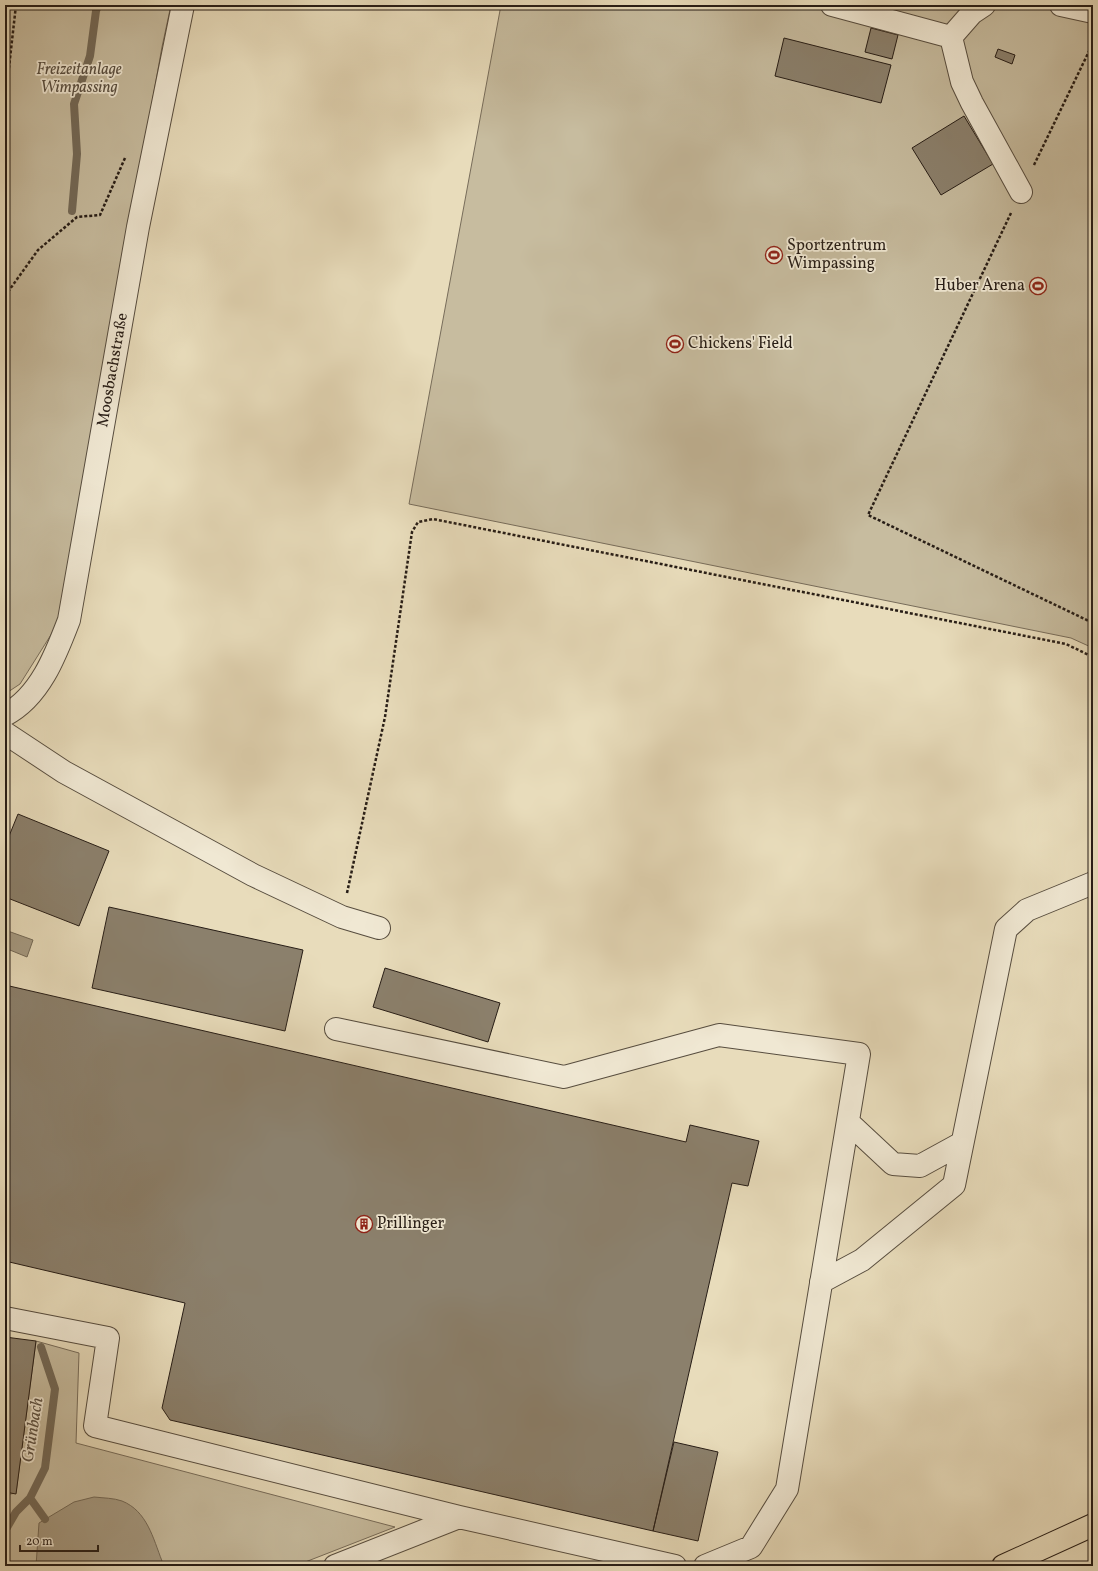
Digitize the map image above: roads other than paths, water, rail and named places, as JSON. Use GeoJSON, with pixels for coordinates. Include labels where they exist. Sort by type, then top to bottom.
{"type":"FeatureCollection","features":[{"type":"Feature","properties":{"kind":"highway"},"geometry":{"type":"LineString","coordinates":[[1003,1566],[1093,1525]]}},
{"type":"Feature","properties":{"kind":"street","name":"Moosbachstraße"},"geometry":{"type":"LineString","coordinates":[[5,715],[32,692],[54,658],[69,620],[138,226],[183,5]]}},
{"type":"Feature","properties":{"kind":"street"},"geometry":{"type":"LineString","coordinates":[[832,5],[951,37]]}},
{"type":"Feature","properties":{"kind":"street"},"geometry":{"type":"LineString","coordinates":[[951,37],[967,18],[984,5]]}},
{"type":"Feature","properties":{"kind":"street"},"geometry":{"type":"LineString","coordinates":[[1061,5],[1093,12]]}},
{"type":"Feature","properties":{"kind":"street"},"geometry":{"type":"LineString","coordinates":[[951,37],[962,82],[1021,192]]}},
{"type":"Feature","properties":{"kind":"street"},"geometry":{"type":"LineString","coordinates":[[5,733],[64,772],[253,875],[342,917],[379,928]]}},
{"type":"Feature","properties":{"kind":"street"},"geometry":{"type":"LineString","coordinates":[[821,1282],[862,1260],[954,1185],[1006,928],[1027,910],[1093,883]]}},
{"type":"Feature","properties":{"kind":"street"},"geometry":{"type":"LineString","coordinates":[[336,1029],[564,1078],[719,1035],[859,1054],[787,1490],[751,1547],[706,1566]]}},
{"type":"Feature","properties":{"kind":"street"},"geometry":{"type":"LineString","coordinates":[[848,1122],[893,1164],[920,1166],[962,1143]]}},
{"type":"Feature","properties":{"kind":"street"},"geometry":{"type":"LineString","coordinates":[[5,1318],[108,1338],[95,1426],[459,1517],[675,1566]]}},
{"type":"Feature","properties":{"kind":"street"},"geometry":{"type":"LineString","coordinates":[[335,1566],[459,1517]]}},
{"type":"Feature","properties":{"kind":"waterway"},"geometry":{"type":"LineString","coordinates":[[72,211],[77,154],[74,104],[90,56],[98,5]]}},
{"type":"Feature","properties":{"kind":"waterway","name":"Grünbach"},"geometry":{"type":"LineString","coordinates":[[5,1531],[16,1512],[30,1498],[45,1468],[55,1389],[41,1347]]}},
{"type":"Feature","properties":{"kind":"waterway"},"geometry":{"type":"LineString","coordinates":[[30,1498],[45,1519]]}},
{"type":"Feature","properties":{"kind":"place","name":"Sportzentrum Wimpassing"},"geometry":{"type":"Point","coordinates":[774,255]}},
{"type":"Feature","properties":{"kind":"place","name":"Huber Arena"},"geometry":{"type":"Point","coordinates":[1038,286]}},
{"type":"Feature","properties":{"kind":"place","name":"Chickens' Field"},"geometry":{"type":"Point","coordinates":[675,344]}},
{"type":"Feature","properties":{"kind":"place","name":"Prillinger"},"geometry":{"type":"Point","coordinates":[364,1224]}},
{"type":"Feature","properties":{"kind":"park label","name":"Freizeitanlage Wimpassing"},"geometry":{"type":"Point","coordinates":[79,79]}}]}
